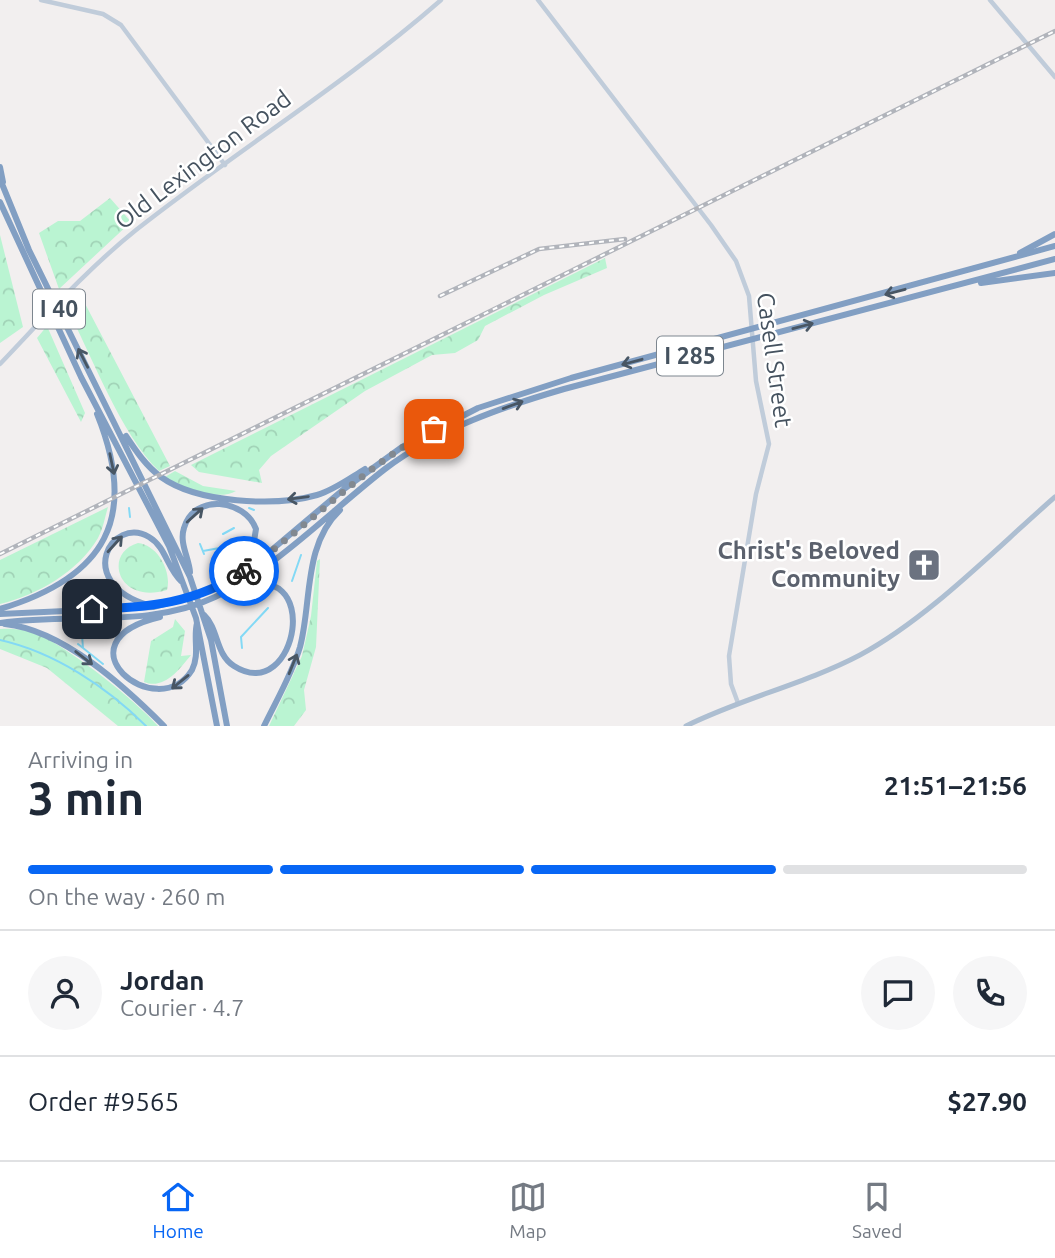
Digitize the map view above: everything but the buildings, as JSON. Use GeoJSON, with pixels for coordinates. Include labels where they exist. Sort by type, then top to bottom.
{"type":"FeatureCollection","features":[{"type":"Feature","properties":{"kind":"highway"},"geometry":{"type":"LineString","coordinates":[[0,167],[3,200]]}},
{"type":"Feature","properties":{"kind":"highway","name":"I 40"},"geometry":{"type":"LineString","coordinates":[[0,179],[3,200],[81,377],[169,546],[197,621],[218,726]]}},
{"type":"Feature","properties":{"kind":"highway","name":"I 40"},"geometry":{"type":"LineString","coordinates":[[3,200],[114,419],[190,578],[204,614],[227,726]]}},
{"type":"Feature","properties":{"kind":"highway"},"geometry":{"type":"LineString","coordinates":[[916,286],[1001,260],[1034,247],[1055,234]]}},
{"type":"Feature","properties":{"kind":"highway","name":"I 285"},"geometry":{"type":"LineString","coordinates":[[153,607],[212,589],[255,564],[344,488],[402,447],[448,421],[509,396],[1055,246]]}},
{"type":"Feature","properties":{"kind":"highway","name":"I 285"},"geometry":{"type":"LineString","coordinates":[[176,611],[215,598],[227,591],[397,461],[450,431],[524,401],[1055,259]]}},
{"type":"Feature","properties":{"kind":"highway"},"geometry":{"type":"LineString","coordinates":[[934,291],[1055,273]]}},
{"type":"Feature","properties":{"kind":"highway"},"geometry":{"type":"LineString","coordinates":[[0,611],[38,595],[75,573],[99,546],[114,516],[114,464],[81,377]]}},
{"type":"Feature","properties":{"kind":"highway"},"geometry":{"type":"LineString","coordinates":[[114,419],[136,452],[159,476],[188,491],[226,498],[294,500],[319,494],[402,447]]}},
{"type":"Feature","properties":{"kind":"highway"},"geometry":{"type":"LineString","coordinates":[[264,726],[299,650],[312,566],[320,540],[335,514],[368,483]]}},
{"type":"Feature","properties":{"kind":"highway"},"geometry":{"type":"LineString","coordinates":[[190,578],[183,536],[186,522],[202,508],[215,504],[233,506],[251,518],[256,540],[246,562],[221,584]]}},
{"type":"Feature","properties":{"kind":"highway"},"geometry":{"type":"LineString","coordinates":[[153,607],[127,598],[110,580],[106,559],[115,540],[133,533],[150,538],[161,548],[175,576],[182,583]]}},
{"type":"Feature","properties":{"kind":"highway"},"geometry":{"type":"LineString","coordinates":[[204,614],[211,621],[222,653],[235,666],[256,672],[278,662],[288,647],[294,627],[293,614],[287,599],[275,588],[261,583],[227,591]]}},
{"type":"Feature","properties":{"kind":"highway"},"geometry":{"type":"LineString","coordinates":[[0,611],[153,607]]}},
{"type":"Feature","properties":{"kind":"highway"},"geometry":{"type":"LineString","coordinates":[[176,611],[135,624],[117,640],[113,656],[115,667],[121,678],[134,689],[159,693],[172,690],[186,679],[197,657],[197,621]]}},
{"type":"Feature","properties":{"kind":"highway"},"geometry":{"type":"LineString","coordinates":[[0,623],[136,617],[176,611]]}},
{"type":"Feature","properties":{"kind":"highway"},"geometry":{"type":"LineString","coordinates":[[0,623],[24,626],[46,633],[85,659],[164,726]]}},
{"type":"Feature","properties":{"kind":"main road"},"geometry":{"type":"LineString","coordinates":[[41,0],[103,14],[121,25],[225,165]]}},
{"type":"Feature","properties":{"kind":"main road","name":"Old Lexington Road"},"geometry":{"type":"LineString","coordinates":[[0,364],[67,293],[135,232],[386,46],[441,0]]}},
{"type":"Feature","properties":{"kind":"main road","name":"Casell Street"},"geometry":{"type":"LineString","coordinates":[[538,0],[722,240],[741,271],[752,318],[756,381],[769,452],[757,494],[729,656],[731,684],[738,703]]}},
{"type":"Feature","properties":{"kind":"main road"},"geometry":{"type":"LineString","coordinates":[[990,0],[1055,76]]}},
{"type":"Feature","properties":{"kind":"main road"},"geometry":{"type":"LineString","coordinates":[[687,726],[858,656],[891,636],[1055,497]]}},
{"type":"Feature","properties":{"kind":"green space"},"geometry":{"type":"Polygon","coordinates":[[[110,198],[131,222],[59,289],[39,233],[58,221],[80,221],[110,198]]]}},
{"type":"Feature","properties":{"kind":"green space"},"geometry":{"type":"Polygon","coordinates":[[[0,235],[23,327],[0,343],[0,235]]]}},
{"type":"Feature","properties":{"kind":"green space"},"geometry":{"type":"Polygon","coordinates":[[[605,258],[607,268],[544,295],[485,326],[478,340],[455,353],[432,355],[365,391],[271,456],[259,470],[262,483],[199,472],[191,465],[605,258]]]}},
{"type":"Feature","properties":{"kind":"green space"},"geometry":{"type":"Polygon","coordinates":[[[80,294],[170,466],[159,471],[145,456],[119,416],[66,306],[80,294]]]}},
{"type":"Feature","properties":{"kind":"green space"},"geometry":{"type":"Polygon","coordinates":[[[47,326],[85,413],[81,422],[37,338],[47,326]]]}},
{"type":"Feature","properties":{"kind":"green space"},"geometry":{"type":"Polygon","coordinates":[[[175,471],[203,486],[236,491],[219,495],[190,489],[165,477],[175,471]]]}},
{"type":"Feature","properties":{"kind":"green space"},"geometry":{"type":"Polygon","coordinates":[[[108,507],[98,538],[90,550],[68,571],[28,595],[0,604],[0,560],[108,507]]]}},
{"type":"Feature","properties":{"kind":"green space"},"geometry":{"type":"Polygon","coordinates":[[[138,543],[152,549],[162,560],[167,575],[167,590],[150,593],[136,590],[121,576],[121,557],[127,549],[138,543]]]}},
{"type":"Feature","properties":{"kind":"green space"},"geometry":{"type":"Polygon","coordinates":[[[320,559],[316,647],[304,690],[306,710],[294,726],[269,726],[302,656],[311,616],[317,561],[320,559]]]}},
{"type":"Feature","properties":{"kind":"green space"},"geometry":{"type":"Polygon","coordinates":[[[175,619],[185,631],[181,656],[191,655],[164,681],[151,684],[144,682],[151,641],[173,627],[175,619]]]}},
{"type":"Feature","properties":{"kind":"green space"},"geometry":{"type":"Polygon","coordinates":[[[0,629],[32,632],[55,643],[103,677],[158,726],[118,726],[47,668],[0,649],[0,629]]]}},
{"type":"Feature","properties":{"kind":"waterway"},"geometry":{"type":"LineString","coordinates":[[129,508],[130,517]]}},
{"type":"Feature","properties":{"kind":"waterway"},"geometry":{"type":"LineString","coordinates":[[249,508],[254,510]]}},
{"type":"Feature","properties":{"kind":"waterway"},"geometry":{"type":"LineString","coordinates":[[223,534],[234,528]]}},
{"type":"Feature","properties":{"kind":"waterway"},"geometry":{"type":"LineString","coordinates":[[200,544],[204,554]]}},
{"type":"Feature","properties":{"kind":"waterway"},"geometry":{"type":"LineString","coordinates":[[203,551],[225,547],[241,554]]}},
{"type":"Feature","properties":{"kind":"waterway"},"geometry":{"type":"LineString","coordinates":[[292,581],[301,555]]}},
{"type":"Feature","properties":{"kind":"waterway"},"geometry":{"type":"LineString","coordinates":[[242,648],[241,637],[268,608]]}},
{"type":"Feature","properties":{"kind":"waterway"},"geometry":{"type":"LineString","coordinates":[[82,635],[83,648]]}},
{"type":"Feature","properties":{"kind":"waterway"},"geometry":{"type":"LineString","coordinates":[[0,640],[40,653],[79,673],[114,698],[146,726]]}},
{"type":"Feature","properties":{"kind":"waterway"},"geometry":{"type":"LineString","coordinates":[[78,644],[103,664]]}},
{"type":"Feature","properties":{"kind":"railway"},"geometry":{"type":"LineString","coordinates":[[0,554],[1055,31]]}},
{"type":"Feature","properties":{"kind":"railway"},"geometry":{"type":"LineString","coordinates":[[440,296],[539,249],[625,239]]}},
{"type":"Feature","properties":{"kind":"way so far"},"geometry":{"type":"LineString","coordinates":[[244,571],[344,488],[402,447],[434,429]]}},
{"type":"Feature","properties":{"kind":"place","name":"Christ's Beloved Community"},"geometry":{"type":"Point","coordinates":[924,565]}},
{"type":"Feature","properties":{"kind":"route"},"geometry":{"type":"LineString","coordinates":[[92,609],[153,607],[173,603],[212,589],[244,571]]}}]}
